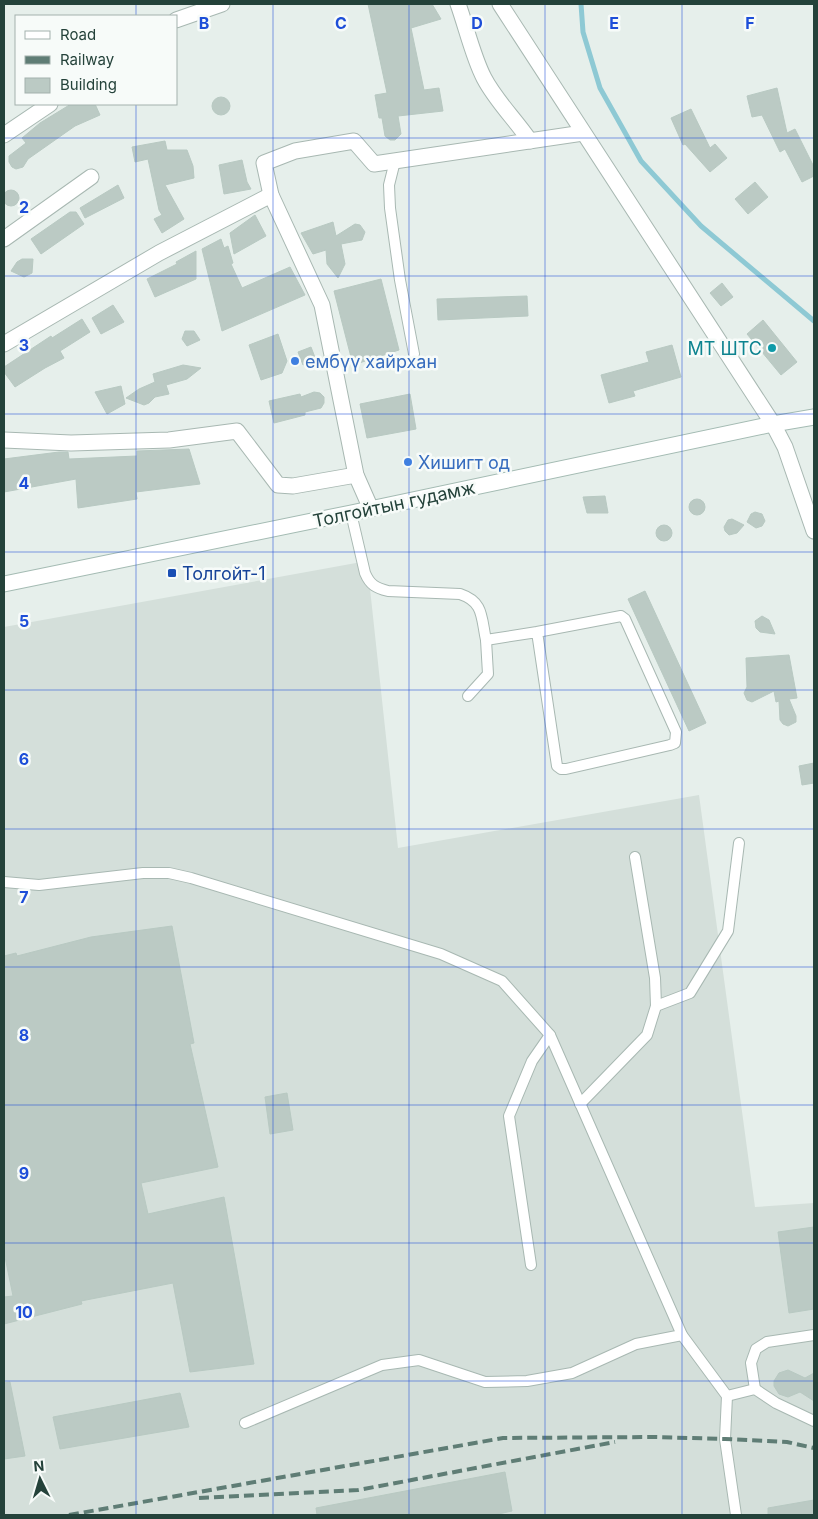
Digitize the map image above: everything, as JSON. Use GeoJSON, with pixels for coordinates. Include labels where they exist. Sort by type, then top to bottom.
{"type":"FeatureCollection","features":[{"type":"Feature","properties":{"kind":"street"},"geometry":{"type":"LineString","coordinates":[[178,19],[222,4]]}},
{"type":"Feature","properties":{"kind":"street"},"geometry":{"type":"LineString","coordinates":[[458,4],[483,77],[503,108],[530,140]]}},
{"type":"Feature","properties":{"kind":"street"},"geometry":{"type":"LineString","coordinates":[[500,4],[773,424],[785,447],[814,531]]}},
{"type":"Feature","properties":{"kind":"street"},"geometry":{"type":"LineString","coordinates":[[4,135],[49,105]]}},
{"type":"Feature","properties":{"kind":"street"},"geometry":{"type":"LineString","coordinates":[[371,509],[356,475],[322,305],[271,196],[264,164],[295,151],[354,141],[374,164],[583,133]]}},
{"type":"Feature","properties":{"kind":"street"},"geometry":{"type":"LineString","coordinates":[[4,239],[91,177]]}},
{"type":"Feature","properties":{"kind":"street"},"geometry":{"type":"LineString","coordinates":[[4,344],[159,253],[271,196]]}},
{"type":"Feature","properties":{"kind":"street","name":"Толгойтын гудамж"},"geometry":{"type":"LineString","coordinates":[[4,584],[814,417]]}},
{"type":"Feature","properties":{"kind":"street"},"geometry":{"type":"LineString","coordinates":[[4,440],[71,443],[169,440],[237,431],[278,485],[294,486],[356,475]]}},
{"type":"Feature","properties":{"kind":"lane"},"geometry":{"type":"LineString","coordinates":[[395,160],[389,185],[390,208],[400,280],[414,354]]}},
{"type":"Feature","properties":{"kind":"lane"},"geometry":{"type":"LineString","coordinates":[[351,513],[365,573],[369,582],[376,588],[460,594],[471,597],[479,606],[486,640],[488,674],[468,696]]}},
{"type":"Feature","properties":{"kind":"lane"},"geometry":{"type":"LineString","coordinates":[[486,640],[621,616],[625,619],[676,732],[675,743],[576,767],[561,769],[557,766],[536,632]]}},
{"type":"Feature","properties":{"kind":"lane"},"geometry":{"type":"LineString","coordinates":[[656,1006],[690,993],[728,931],[739,843]]}},
{"type":"Feature","properties":{"kind":"lane"},"geometry":{"type":"LineString","coordinates":[[580,1104],[648,1035],[656,1006],[655,978],[635,857]]}},
{"type":"Feature","properties":{"kind":"lane"},"geometry":{"type":"LineString","coordinates":[[4,882],[39,885],[143,873],[169,873],[191,878],[450,958],[502,981],[550,1035],[682,1335],[727,1396],[725,1439],[736,1515]]}},
{"type":"Feature","properties":{"kind":"lane"},"geometry":{"type":"LineString","coordinates":[[531,1265],[509,1116],[532,1061],[550,1035]]}},
{"type":"Feature","properties":{"kind":"lane"},"geometry":{"type":"LineString","coordinates":[[245,1423],[382,1365],[419,1360],[485,1382],[526,1381],[572,1372],[636,1344],[682,1335]]}},
{"type":"Feature","properties":{"kind":"lane"},"geometry":{"type":"LineString","coordinates":[[814,1335],[767,1342],[756,1349],[751,1363],[755,1389],[776,1403],[814,1421]]}},
{"type":"Feature","properties":{"kind":"lane"},"geometry":{"type":"LineString","coordinates":[[727,1396],[755,1389]]}},
{"type":"Feature","properties":{"kind":"shaded area"},"geometry":{"type":"Polygon","coordinates":[[[367,561],[398,848],[699,795],[755,1207],[814,1203],[814,1515],[4,1515],[4,627],[367,561]]]}},
{"type":"Feature","properties":{"kind":"building"},"geometry":{"type":"Polygon","coordinates":[[[368,4],[432,4],[441,19],[411,28],[424,90],[439,88],[443,111],[398,116],[401,134],[395,140],[390,140],[385,136],[382,118],[379,118],[375,95],[387,93],[368,4]]]}},
{"type":"Feature","properties":{"kind":"building"},"geometry":{"type":"Polygon","coordinates":[[[777,88],[787,133],[795,129],[814,167],[814,176],[802,182],[785,149],[780,152],[762,115],[752,117],[747,96],[777,88]]]}},
{"type":"Feature","properties":{"kind":"building"},"geometry":{"type":"Polygon","coordinates":[[[221,97],[227,100],[230,106],[227,112],[221,115],[215,112],[212,106],[215,100],[221,97]]]}},
{"type":"Feature","properties":{"kind":"building"},"geometry":{"type":"Polygon","coordinates":[[[69,105],[95,105],[100,115],[75,126],[28,159],[23,167],[16,169],[12,167],[9,162],[9,156],[26,143],[22,138],[40,123],[69,105]]]}},
{"type":"Feature","properties":{"kind":"building"},"geometry":{"type":"Polygon","coordinates":[[[691,109],[710,148],[715,144],[727,158],[710,172],[685,144],[683,145],[671,118],[691,109]]]}},
{"type":"Feature","properties":{"kind":"building"},"geometry":{"type":"Polygon","coordinates":[[[165,141],[167,150],[187,150],[193,166],[194,178],[165,185],[184,219],[162,233],[154,219],[162,215],[159,210],[148,159],[135,162],[132,147],[165,141]]]}},
{"type":"Feature","properties":{"kind":"building"},"geometry":{"type":"Polygon","coordinates":[[[242,160],[247,182],[251,189],[224,194],[219,165],[242,160]]]}},
{"type":"Feature","properties":{"kind":"building"},"geometry":{"type":"Polygon","coordinates":[[[755,182],[768,197],[748,214],[735,199],[755,182]]]}},
{"type":"Feature","properties":{"kind":"building"},"geometry":{"type":"Polygon","coordinates":[[[118,185],[124,198],[85,218],[80,208],[118,185]]]}},
{"type":"Feature","properties":{"kind":"building"},"geometry":{"type":"Polygon","coordinates":[[[8,190],[14,190],[19,195],[17,204],[8,206],[3,201],[3,195],[8,190]]]}},
{"type":"Feature","properties":{"kind":"building"},"geometry":{"type":"Polygon","coordinates":[[[70,212],[76,212],[84,224],[41,254],[31,239],[70,212]]]}},
{"type":"Feature","properties":{"kind":"building"},"geometry":{"type":"Polygon","coordinates":[[[255,215],[266,236],[234,254],[230,233],[255,215]]]}},
{"type":"Feature","properties":{"kind":"building"},"geometry":{"type":"Polygon","coordinates":[[[333,222],[336,236],[355,224],[360,225],[365,232],[362,240],[341,244],[345,264],[338,278],[327,264],[326,250],[313,254],[301,233],[333,222]]]}},
{"type":"Feature","properties":{"kind":"building"},"geometry":{"type":"Polygon","coordinates":[[[221,239],[224,248],[228,246],[233,263],[231,264],[242,288],[290,267],[305,295],[222,331],[202,249],[221,239]]]}},
{"type":"Feature","properties":{"kind":"building"},"geometry":{"type":"Polygon","coordinates":[[[196,251],[196,279],[155,297],[147,279],[177,264],[176,262],[196,251]]]}},
{"type":"Feature","properties":{"kind":"building"},"geometry":{"type":"Polygon","coordinates":[[[22,259],[33,259],[32,273],[24,277],[11,271],[17,262],[22,259]]]}},
{"type":"Feature","properties":{"kind":"building"},"geometry":{"type":"Polygon","coordinates":[[[381,279],[399,350],[353,365],[334,291],[381,279]]]}},
{"type":"Feature","properties":{"kind":"building"},"geometry":{"type":"Polygon","coordinates":[[[722,283],[733,297],[721,306],[710,293],[722,283]]]}},
{"type":"Feature","properties":{"kind":"building"},"geometry":{"type":"Polygon","coordinates":[[[527,296],[528,316],[438,320],[437,299],[527,296]]]}},
{"type":"Feature","properties":{"kind":"building"},"geometry":{"type":"Polygon","coordinates":[[[113,305],[124,322],[101,334],[92,318],[113,305]]]}},
{"type":"Feature","properties":{"kind":"building"},"geometry":{"type":"Polygon","coordinates":[[[82,319],[90,332],[60,351],[64,358],[15,387],[4,372],[4,367],[51,336],[52,338],[82,319]]]}},
{"type":"Feature","properties":{"kind":"building","name":"MТ ШТС"},"geometry":{"type":"Polygon","coordinates":[[[763,320],[797,362],[781,375],[747,334],[763,320]]]}},
{"type":"Feature","properties":{"kind":"building"},"geometry":{"type":"Polygon","coordinates":[[[185,331],[194,331],[200,340],[187,346],[182,339],[185,331]]]}},
{"type":"Feature","properties":{"kind":"building"},"geometry":{"type":"Polygon","coordinates":[[[278,334],[287,361],[282,373],[261,380],[249,345],[278,334]]]}},
{"type":"Feature","properties":{"kind":"building"},"geometry":{"type":"Polygon","coordinates":[[[672,345],[681,377],[633,391],[635,396],[609,403],[601,375],[649,362],[646,352],[672,345]]]}},
{"type":"Feature","properties":{"kind":"building"},"geometry":{"type":"Polygon","coordinates":[[[311,347],[316,360],[303,365],[298,352],[311,347]]]}},
{"type":"Feature","properties":{"kind":"building"},"geometry":{"type":"Polygon","coordinates":[[[183,365],[201,368],[187,379],[166,385],[169,394],[155,397],[144,405],[126,398],[139,389],[155,382],[153,374],[183,365]]]}},
{"type":"Feature","properties":{"kind":"building"},"geometry":{"type":"Polygon","coordinates":[[[121,386],[125,404],[107,414],[95,392],[121,386]]]}},
{"type":"Feature","properties":{"kind":"building"},"geometry":{"type":"Polygon","coordinates":[[[314,392],[320,393],[324,397],[324,403],[321,408],[305,412],[305,415],[274,423],[269,401],[300,394],[301,397],[314,392]]]}},
{"type":"Feature","properties":{"kind":"building"},"geometry":{"type":"Polygon","coordinates":[[[410,394],[416,429],[367,438],[360,404],[410,394]]]}},
{"type":"Feature","properties":{"kind":"building"},"geometry":{"type":"Polygon","coordinates":[[[189,449],[200,484],[136,492],[137,499],[78,508],[76,479],[4,492],[4,459],[59,452],[68,452],[69,459],[137,456],[137,451],[189,449]]]}},
{"type":"Feature","properties":{"kind":"building"},"geometry":{"type":"Polygon","coordinates":[[[605,496],[608,513],[587,513],[583,497],[605,496]]]}},
{"type":"Feature","properties":{"kind":"building"},"geometry":{"type":"Polygon","coordinates":[[[697,499],[703,501],[705,507],[703,513],[697,515],[691,513],[689,507],[691,501],[697,499]]]}},
{"type":"Feature","properties":{"kind":"building"},"geometry":{"type":"Polygon","coordinates":[[[755,512],[762,514],[765,521],[762,526],[756,528],[747,522],[751,514],[755,512]]]}},
{"type":"Feature","properties":{"kind":"building"},"geometry":{"type":"Polygon","coordinates":[[[732,519],[744,525],[737,533],[729,535],[724,527],[728,520],[732,519]]]}},
{"type":"Feature","properties":{"kind":"building"},"geometry":{"type":"Polygon","coordinates":[[[664,525],[670,527],[672,533],[670,539],[664,541],[658,539],[656,533],[658,527],[664,525]]]}},
{"type":"Feature","properties":{"kind":"building"},"geometry":{"type":"Polygon","coordinates":[[[645,591],[706,723],[689,731],[628,599],[645,591]]]}},
{"type":"Feature","properties":{"kind":"building"},"geometry":{"type":"Polygon","coordinates":[[[762,616],[769,620],[775,634],[760,632],[756,628],[755,621],[762,616]]]}},
{"type":"Feature","properties":{"kind":"building"},"geometry":{"type":"Polygon","coordinates":[[[789,655],[797,698],[789,699],[796,716],[796,722],[788,726],[780,720],[779,701],[776,702],[774,691],[752,702],[747,700],[744,693],[747,687],[746,658],[789,655]]]}},
{"type":"Feature","properties":{"kind":"building"},"geometry":{"type":"Polygon","coordinates":[[[814,763],[814,783],[802,785],[799,766],[814,763]]]}},
{"type":"Feature","properties":{"kind":"building"},"geometry":{"type":"Polygon","coordinates":[[[172,926],[194,1043],[190,1044],[218,1167],[141,1183],[148,1214],[224,1197],[254,1364],[190,1372],[173,1283],[81,1301],[82,1304],[4,1324],[4,1297],[13,1296],[4,1252],[4,956],[16,953],[17,956],[91,937],[172,926]]]}},
{"type":"Feature","properties":{"kind":"building"},"geometry":{"type":"Polygon","coordinates":[[[287,1093],[293,1130],[270,1134],[265,1097],[287,1093]]]}},
{"type":"Feature","properties":{"kind":"building"},"geometry":{"type":"Polygon","coordinates":[[[814,1227],[814,1309],[789,1313],[778,1232],[814,1227]]]}},
{"type":"Feature","properties":{"kind":"building"},"geometry":{"type":"Polygon","coordinates":[[[788,1370],[805,1378],[814,1373],[814,1401],[800,1392],[788,1397],[779,1394],[774,1386],[774,1381],[779,1373],[788,1370]]]}},
{"type":"Feature","properties":{"kind":"building"},"geometry":{"type":"Polygon","coordinates":[[[10,1382],[25,1456],[4,1459],[4,1383],[10,1382]]]}},
{"type":"Feature","properties":{"kind":"building"},"geometry":{"type":"Polygon","coordinates":[[[180,1393],[189,1427],[60,1449],[53,1417],[180,1393]]]}},
{"type":"Feature","properties":{"kind":"building"},"geometry":{"type":"Polygon","coordinates":[[[505,1472],[512,1511],[494,1515],[317,1515],[316,1508],[505,1472]]]}},
{"type":"Feature","properties":{"kind":"building"},"geometry":{"type":"Polygon","coordinates":[[[814,1500],[814,1515],[768,1515],[768,1508],[814,1500]]]}},
{"type":"Feature","properties":{"kind":"waterway"},"geometry":{"type":"LineString","coordinates":[[581,4],[583,32],[600,88],[641,161],[701,226],[814,321]]}},
{"type":"Feature","properties":{"kind":"railway"},"geometry":{"type":"LineString","coordinates":[[69,1515],[503,1438],[653,1437],[725,1439],[787,1442],[814,1448]]}},
{"type":"Feature","properties":{"kind":"railway"},"geometry":{"type":"LineString","coordinates":[[199,1498],[358,1490],[615,1442]]}},
{"type":"Feature","properties":{"kind":"place","name":"MТ ШТС"},"geometry":{"type":"Point","coordinates":[772,348]}},
{"type":"Feature","properties":{"kind":"place","name":"ембүү хайрхан"},"geometry":{"type":"Point","coordinates":[295,361]}},
{"type":"Feature","properties":{"kind":"place","name":"Хишигт од"},"geometry":{"type":"Point","coordinates":[408,462]}},
{"type":"Feature","properties":{"kind":"place","name":"Толгойт-1"},"geometry":{"type":"Point","coordinates":[172,573]}}]}
